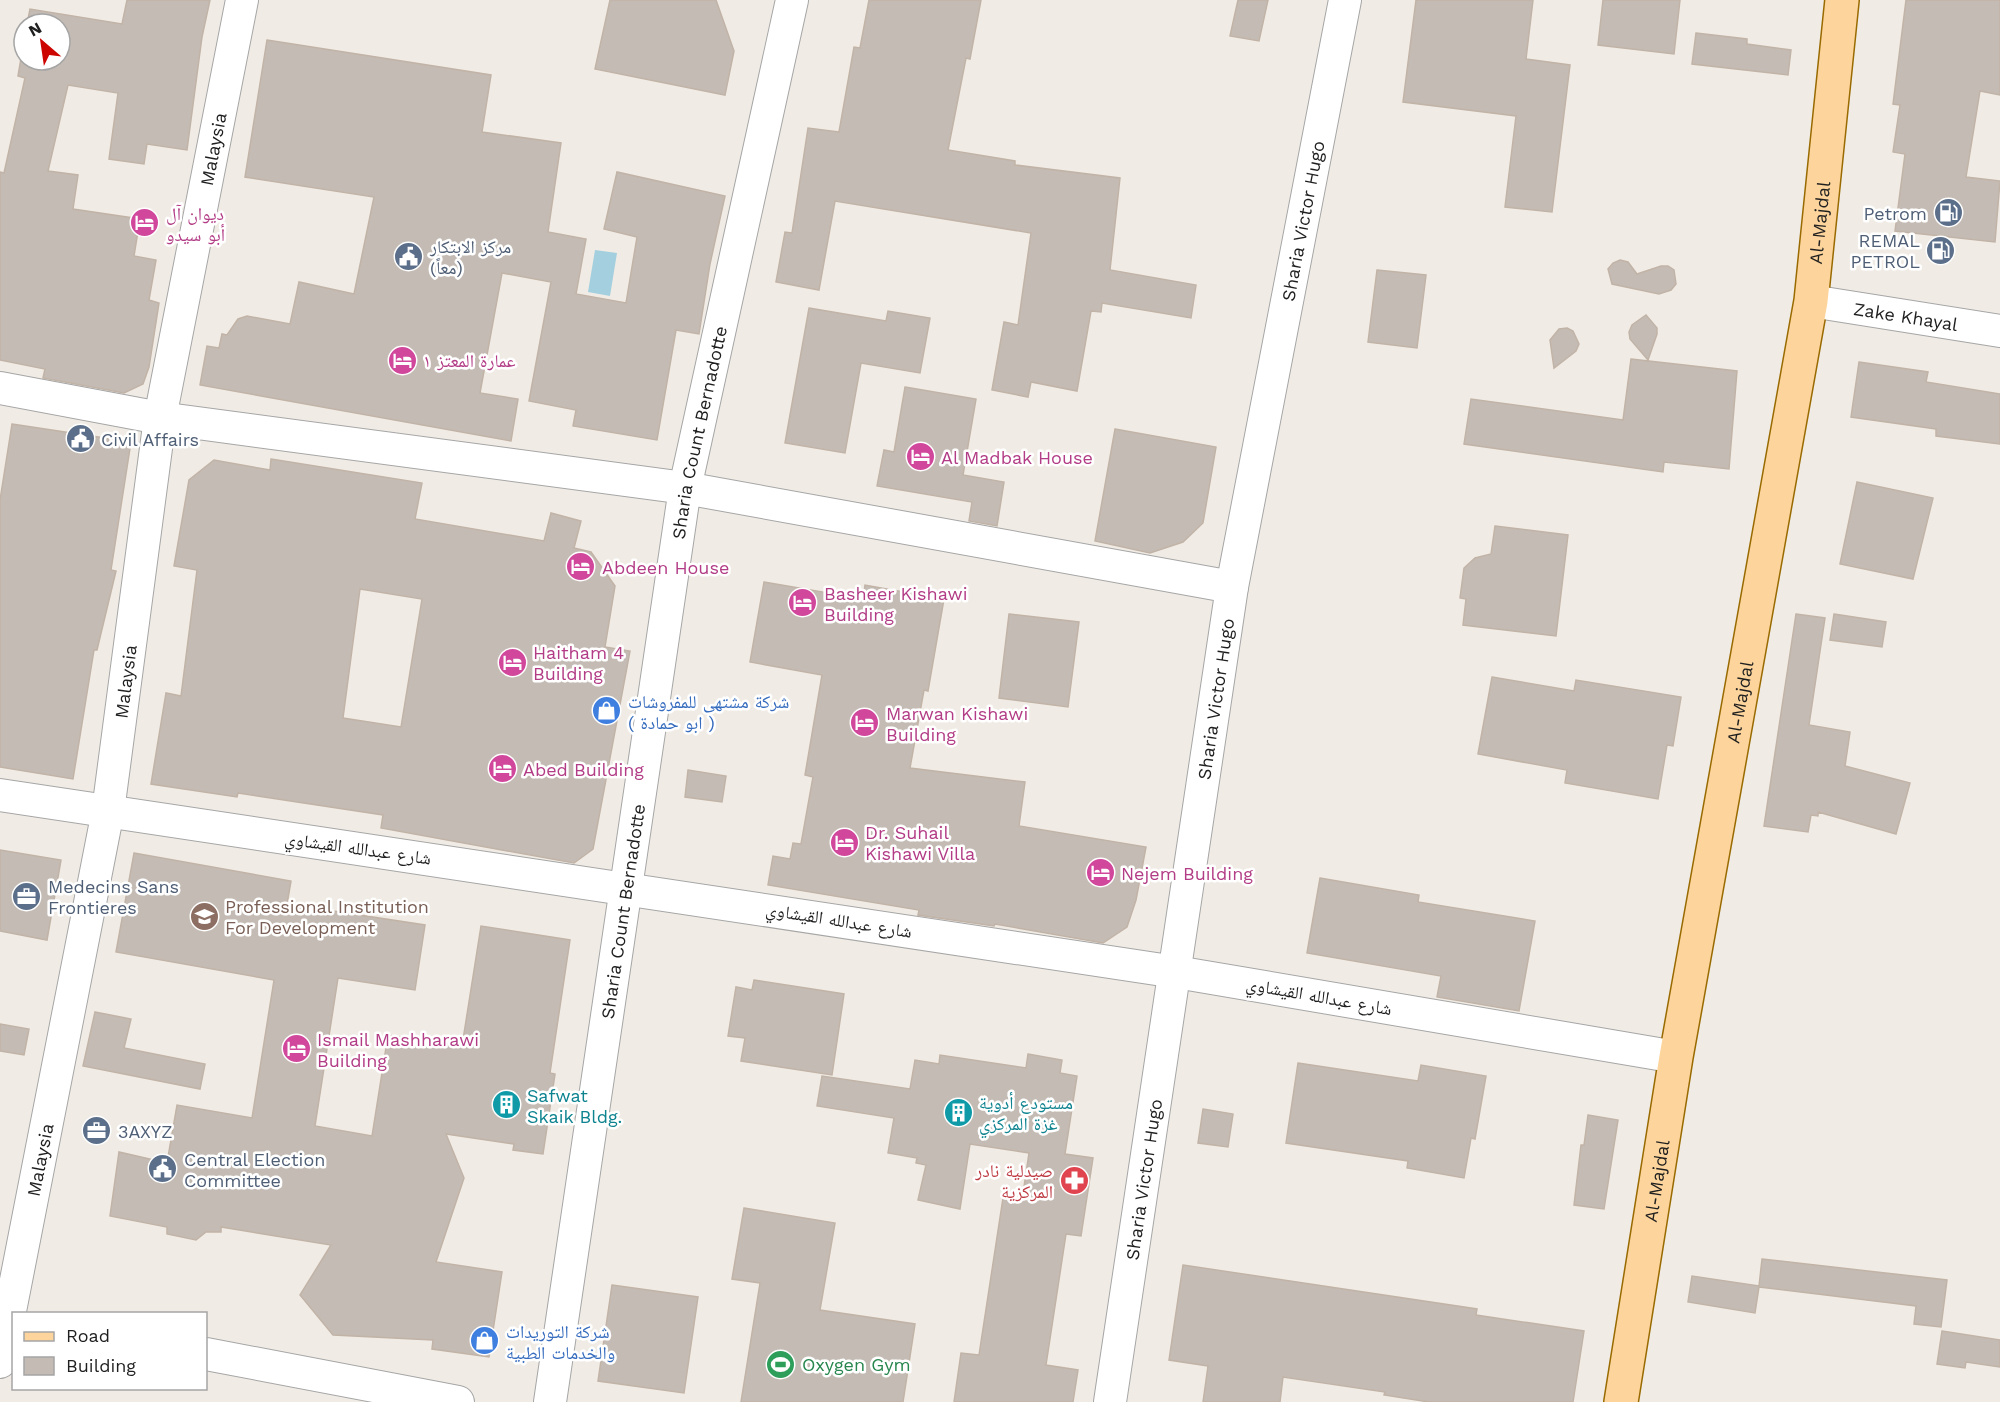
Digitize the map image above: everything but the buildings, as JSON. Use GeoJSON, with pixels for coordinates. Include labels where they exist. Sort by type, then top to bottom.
{"type":"FeatureCollection","features":[{"type":"Feature","properties":{"kind":"main road","name":"Al-Majdal"},"geometry":{"type":"LineString","coordinates":[[1621,1402],[1676,1057],[1811,301],[1842,0]]}},
{"type":"Feature","properties":{"kind":"street","name":"Malaysia"},"geometry":{"type":"LineString","coordinates":[[0,1362],[108,811],[160,418],[242,0]]}},
{"type":"Feature","properties":{"kind":"street","name":"Sharia Count Bernadotte"},"geometry":{"type":"LineString","coordinates":[[550,1402],[624,887],[685,488],[792,0]]}},
{"type":"Feature","properties":{"kind":"street","name":"Sharia Victor Hugo"},"geometry":{"type":"LineString","coordinates":[[1110,1402],[1232,587],[1345,0]]}},
{"type":"Feature","properties":{"kind":"street","name":"Zake Khayal"},"geometry":{"type":"LineString","coordinates":[[1811,301],[2000,331]]}},
{"type":"Feature","properties":{"kind":"street"},"geometry":{"type":"LineString","coordinates":[[0,388],[160,418],[685,488],[1232,587]]}},
{"type":"Feature","properties":{"kind":"street","name":"شارع عبدالله القيشاوي"},"geometry":{"type":"LineString","coordinates":[[0,795],[624,887],[1176,972],[1676,1057]]}},
{"type":"Feature","properties":{"kind":"street"},"geometry":{"type":"LineString","coordinates":[[207,1354],[458,1402]]}},
{"type":"Feature","properties":{"kind":"water"},"geometry":{"type":"Polygon","coordinates":[[[595,250],[617,253],[610,296],[588,292],[595,250]]]}},
{"type":"Feature","properties":{"kind":"place","name":"Petrom"},"geometry":{"type":"Point","coordinates":[1948,213]}},
{"type":"Feature","properties":{"kind":"place","name":"ديوان آل أبو سيدو"},"geometry":{"type":"Point","coordinates":[145,223]}},
{"type":"Feature","properties":{"kind":"place","name":"REMAL PETROL"},"geometry":{"type":"Point","coordinates":[1941,250]}},
{"type":"Feature","properties":{"kind":"place","name":"مركز الابتكار (معاً)"},"geometry":{"type":"Point","coordinates":[409,256]}},
{"type":"Feature","properties":{"kind":"place","name":"عمارة المعتز ١"},"geometry":{"type":"Point","coordinates":[402,360]}},
{"type":"Feature","properties":{"kind":"place","name":"Civil Affairs"},"geometry":{"type":"Point","coordinates":[80,439]}},
{"type":"Feature","properties":{"kind":"place","name":"Al Madbak House"},"geometry":{"type":"Point","coordinates":[920,457]}},
{"type":"Feature","properties":{"kind":"place","name":"Abdeen House"},"geometry":{"type":"Point","coordinates":[581,567]}},
{"type":"Feature","properties":{"kind":"place","name":"Basheer Kishawi Building"},"geometry":{"type":"Point","coordinates":[803,603]}},
{"type":"Feature","properties":{"kind":"place","name":"Haitham 4 Building"},"geometry":{"type":"Point","coordinates":[512,662]}},
{"type":"Feature","properties":{"kind":"place","name":"شركة مشتهى للمفروشات ( ابو حمادة )"},"geometry":{"type":"Point","coordinates":[607,711]}},
{"type":"Feature","properties":{"kind":"place","name":"Marwan Kishawi Building"},"geometry":{"type":"Point","coordinates":[865,723]}},
{"type":"Feature","properties":{"kind":"place","name":"Abed Building"},"geometry":{"type":"Point","coordinates":[502,769]}},
{"type":"Feature","properties":{"kind":"place","name":"Dr. Suhail Kishawi Villa"},"geometry":{"type":"Point","coordinates":[844,842]}},
{"type":"Feature","properties":{"kind":"place","name":"Nejem Building"},"geometry":{"type":"Point","coordinates":[1100,873]}},
{"type":"Feature","properties":{"kind":"place","name":"Medecins Sans Frontieres"},"geometry":{"type":"Point","coordinates":[27,896]}},
{"type":"Feature","properties":{"kind":"place","name":"Professional Institution For Development"},"geometry":{"type":"Point","coordinates":[204,916]}},
{"type":"Feature","properties":{"kind":"place","name":"Ismail Mashharawi Building"},"geometry":{"type":"Point","coordinates":[296,1049]}},
{"type":"Feature","properties":{"kind":"place","name":"Safwat Skaik Bldg."},"geometry":{"type":"Point","coordinates":[506,1105]}},
{"type":"Feature","properties":{"kind":"place","name":"مستودع أدوية غزة المركزي"},"geometry":{"type":"Point","coordinates":[958,1112]}},
{"type":"Feature","properties":{"kind":"place","name":"3AXYZ"},"geometry":{"type":"Point","coordinates":[97,1131]}},
{"type":"Feature","properties":{"kind":"place","name":"Central Election Committee"},"geometry":{"type":"Point","coordinates":[163,1169]}},
{"type":"Feature","properties":{"kind":"place","name":"صيدلية نادر المركزية"},"geometry":{"type":"Point","coordinates":[1074,1180]}},
{"type":"Feature","properties":{"kind":"place","name":"شركة التوريدات والخدمات الطبية"},"geometry":{"type":"Point","coordinates":[485,1341]}},
{"type":"Feature","properties":{"kind":"place","name":"Oxygen Gym"},"geometry":{"type":"Point","coordinates":[781,1364]}}]}
